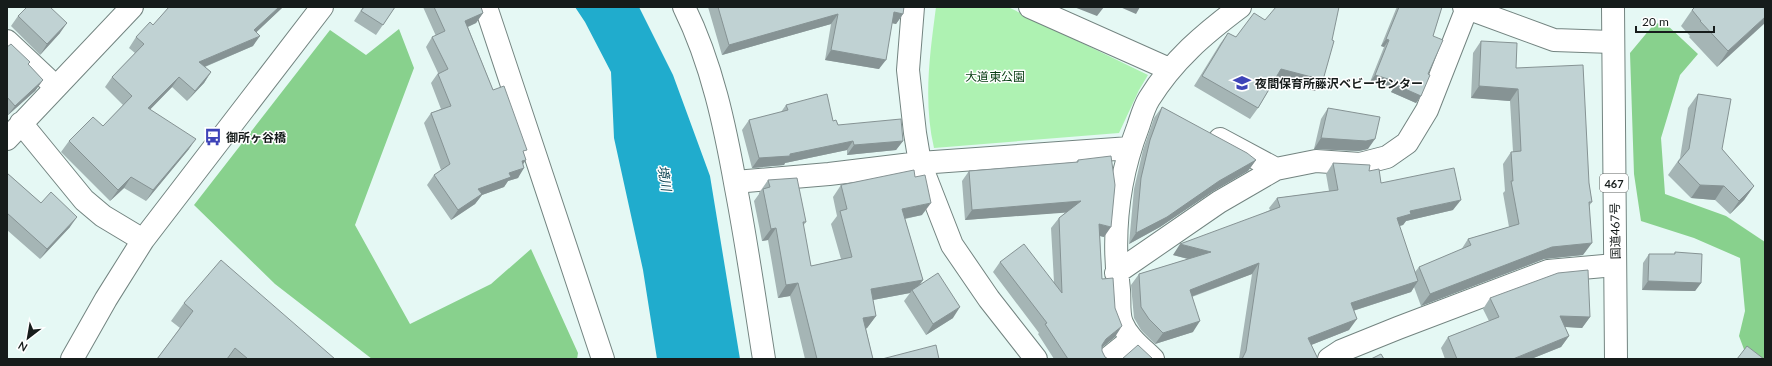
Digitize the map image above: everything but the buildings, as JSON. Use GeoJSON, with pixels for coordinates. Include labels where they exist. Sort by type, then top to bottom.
{"type":"FeatureCollection","features":[{"type":"Feature","properties":{"kind":"main road"},"geometry":{"type":"LineString","coordinates":[[7,139],[132,7]]}},
{"type":"Feature","properties":{"kind":"main road"},"geometry":{"type":"LineString","coordinates":[[72,359],[106,299],[143,240],[322,7]]}},
{"type":"Feature","properties":{"kind":"main road"},"geometry":{"type":"LineString","coordinates":[[486,7],[603,359]]}},
{"type":"Feature","properties":{"kind":"main road"},"geometry":{"type":"LineString","coordinates":[[684,7],[708,64],[724,123],[748,253],[764,359]]}},
{"type":"Feature","properties":{"kind":"main road"},"geometry":{"type":"LineString","coordinates":[[913,7],[908,70],[920,164],[952,245],[989,299],[1036,359]]}},
{"type":"Feature","properties":{"kind":"main road"},"geometry":{"type":"LineString","coordinates":[[1030,7],[1169,69]]}},
{"type":"Feature","properties":{"kind":"main road"},"geometry":{"type":"LineString","coordinates":[[1153,359],[1132,339],[1121,322],[1116,273],[1116,225],[1121,184],[1130,148],[1148,100],[1169,69],[1204,34],[1240,7]]}},
{"type":"Feature","properties":{"kind":"main road","name":"国道467号"},"geometry":{"type":"LineString","coordinates":[[1613,7],[1612,42],[1616,359]]}},
{"type":"Feature","properties":{"kind":"main road"},"geometry":{"type":"LineString","coordinates":[[1116,273],[1219,202],[1276,169],[1316,161],[1360,164],[1387,157],[1407,143],[1427,110],[1466,8],[1554,40],[1612,42]]}},
{"type":"Feature","properties":{"kind":"main road"},"geometry":{"type":"LineString","coordinates":[[7,41],[56,87]]}},
{"type":"Feature","properties":{"kind":"main road"},"geometry":{"type":"LineString","coordinates":[[1148,100],[1168,111]]}},
{"type":"Feature","properties":{"kind":"main road"},"geometry":{"type":"LineString","coordinates":[[21,123],[84,200],[103,216],[143,240]]}},
{"type":"Feature","properties":{"kind":"main road"},"geometry":{"type":"LineString","coordinates":[[1202,129],[1276,169]]}},
{"type":"Feature","properties":{"kind":"main road"},"geometry":{"type":"LineString","coordinates":[[735,182],[920,164],[1130,148]]}},
{"type":"Feature","properties":{"kind":"main road"},"geometry":{"type":"LineString","coordinates":[[1328,359],[1341,351],[1398,328],[1548,271],[1615,265]]}},
{"type":"Feature","properties":{"kind":"main road"},"geometry":{"type":"LineString","coordinates":[[1107,359],[1132,339]]}},
{"type":"Feature","properties":{"kind":"green space","name":"大道東公園"},"geometry":{"type":"Polygon","coordinates":[[[936,7],[1008,7],[1148,75],[1139,90],[1119,133],[934,148],[928,95],[930,59],[936,7]]]}},
{"type":"Feature","properties":{"kind":"green space"},"geometry":{"type":"Polygon","coordinates":[[[1655,23],[1667,25],[1698,54],[1680,75],[1661,138],[1665,194],[1726,216],[1765,242],[1765,359],[1759,359],[1745,352],[1739,336],[1745,311],[1740,258],[1694,238],[1641,221],[1634,174],[1630,53],[1655,23]]]}},
{"type":"Feature","properties":{"kind":"green space"},"geometry":{"type":"Polygon","coordinates":[[[399,29],[414,68],[355,225],[410,324],[491,284],[531,249],[578,353],[577,359],[372,359],[275,284],[194,205],[330,30],[366,55],[399,29]]]}},
{"type":"Feature","properties":{"kind":"water","name":"境川"},"geometry":{"type":"Polygon","coordinates":[[[575,7],[639,7],[673,75],[710,176],[740,359],[657,359],[643,270],[614,138],[611,72],[585,22],[575,7]]]}},
{"type":"Feature","properties":{"kind":"place","name":"夜間保育所藤沢ベビーセンター"},"geometry":{"type":"Point","coordinates":[1242,83]}},
{"type":"Feature","properties":{"kind":"place","name":"御所ヶ谷橋"},"geometry":{"type":"Point","coordinates":[213,137]}}]}
